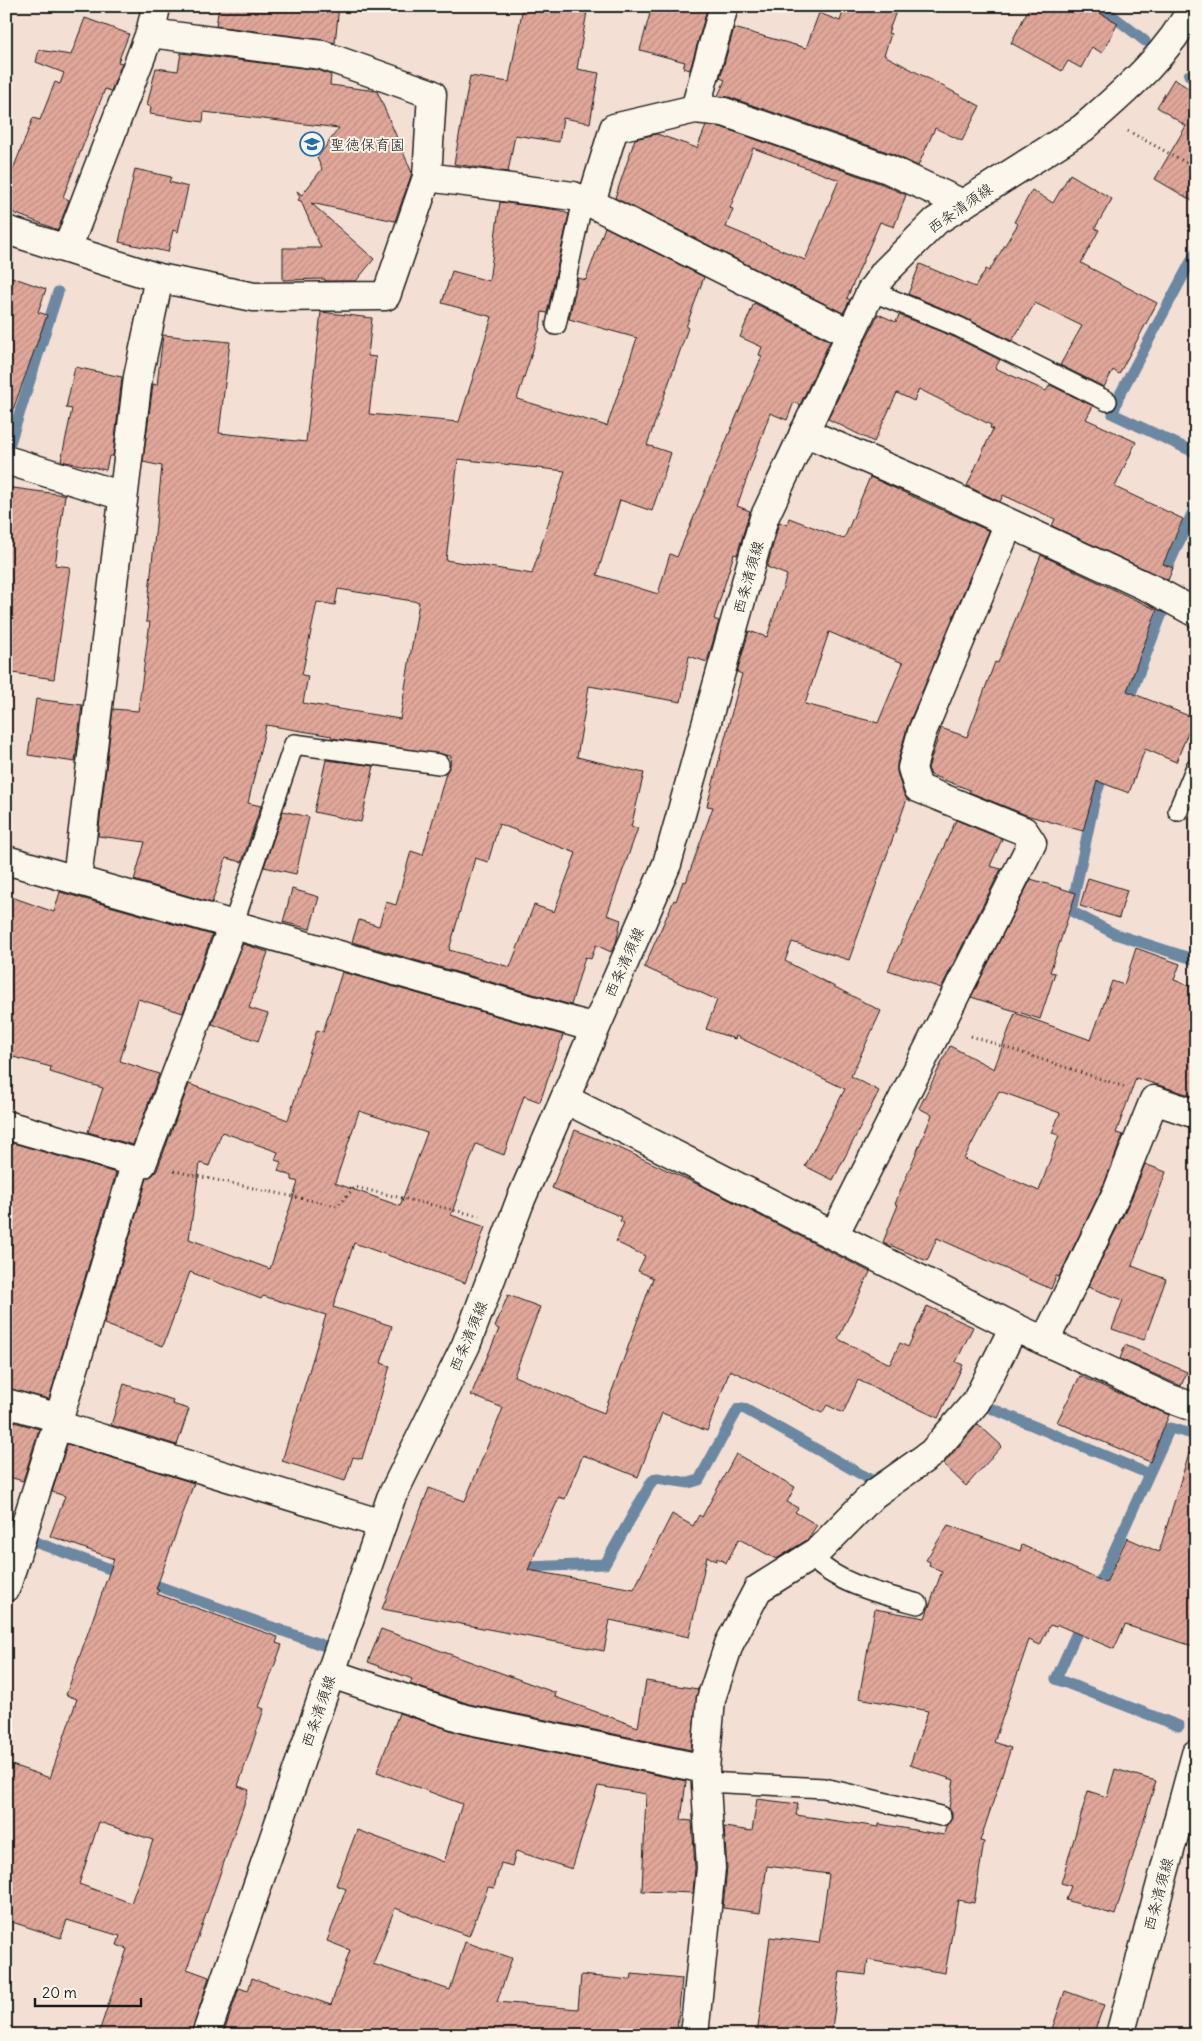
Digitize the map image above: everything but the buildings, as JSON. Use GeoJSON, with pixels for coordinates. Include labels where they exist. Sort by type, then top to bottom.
{"type":"FeatureCollection","features":[{"type":"Feature","properties":{"kind":"street"},"geometry":{"type":"LineString","coordinates":[[67,249],[150,33],[155,12],[154,6]]}},
{"type":"Feature","properties":{"kind":"street"},"geometry":{"type":"LineString","coordinates":[[695,109],[724,6]]}},
{"type":"Feature","properties":{"kind":"street","name":"西条清須線"},"geometry":{"type":"LineString","coordinates":[[206,2035],[332,1674],[391,1498],[466,1345],[512,1224],[667,864],[764,518],[850,334],[871,291],[885,272],[936,221],[1083,128],[1139,77],[1182,27],[1193,6]]}},
{"type":"Feature","properties":{"kind":"street"},"geometry":{"type":"LineString","coordinates":[[6,230],[159,278],[254,297],[386,296],[428,177],[432,94],[322,55],[150,33]]}},
{"type":"Feature","properties":{"kind":"street"},"geometry":{"type":"LineString","coordinates":[[587,202],[614,128],[695,109],[724,112],[879,166],[962,204]]}},
{"type":"Feature","properties":{"kind":"street"},"geometry":{"type":"LineString","coordinates":[[428,177],[573,196],[850,334]]}},
{"type":"Feature","properties":{"kind":"street"},"geometry":{"type":"LineString","coordinates":[[78,879],[138,376],[159,278]]}},
{"type":"Feature","properties":{"kind":"street"},"geometry":{"type":"LineString","coordinates":[[804,432],[909,476],[1009,522],[1154,590],[1196,613]]}},
{"type":"Feature","properties":{"kind":"street"},"geometry":{"type":"LineString","coordinates":[[6,460],[123,496]]}},
{"type":"Feature","properties":{"kind":"street"},"geometry":{"type":"LineString","coordinates":[[834,1235],[1032,843],[1024,832],[918,788],[912,768],[922,732],[1009,522]]}},
{"type":"Feature","properties":{"kind":"street"},"geometry":{"type":"LineString","coordinates":[[6,860],[595,1028]]}},
{"type":"Feature","properties":{"kind":"street"},"geometry":{"type":"LineString","coordinates":[[6,1587],[139,1163],[233,925]]}},
{"type":"Feature","properties":{"kind":"street"},"geometry":{"type":"LineString","coordinates":[[565,1098],[1014,1327],[1168,1398],[1196,1408]]}},
{"type":"Feature","properties":{"kind":"street"},"geometry":{"type":"LineString","coordinates":[[1044,1341],[1118,1190],[1154,1100],[1196,1114]]}},
{"type":"Feature","properties":{"kind":"street"},"geometry":{"type":"LineString","coordinates":[[6,1125],[139,1163]]}},
{"type":"Feature","properties":{"kind":"street"},"geometry":{"type":"LineString","coordinates":[[694,2035],[711,1868],[706,1775],[710,1699],[730,1644],[758,1589],[817,1552],[874,1494],[932,1453],[976,1402],[1014,1327]]}},
{"type":"Feature","properties":{"kind":"street"},"geometry":{"type":"LineString","coordinates":[[6,1403],[382,1524]]}},
{"type":"Feature","properties":{"kind":"street"},"geometry":{"type":"LineString","coordinates":[[332,1674],[465,1719],[706,1775]]}},
{"type":"Feature","properties":{"kind":"street","name":"西条清須線"},"geometry":{"type":"LineString","coordinates":[[1120,2035],[1196,1754]]}},
{"type":"Feature","properties":{"kind":"lane"},"geometry":{"type":"LineString","coordinates":[[556,325],[587,202]]}},
{"type":"Feature","properties":{"kind":"lane"},"geometry":{"type":"LineString","coordinates":[[871,291],[959,327],[1106,401]]}},
{"type":"Feature","properties":{"kind":"lane"},"geometry":{"type":"LineString","coordinates":[[233,925],[294,744],[439,764]]}},
{"type":"Feature","properties":{"kind":"lane"},"geometry":{"type":"LineString","coordinates":[[1178,811],[1196,767]]}},
{"type":"Feature","properties":{"kind":"lane"},"geometry":{"type":"LineString","coordinates":[[810,1556],[819,1566],[840,1578],[882,1594],[918,1604]]}},
{"type":"Feature","properties":{"kind":"lane"},"geometry":{"type":"LineString","coordinates":[[706,1775],[824,1788],[941,1816]]}},
{"type":"Feature","properties":{"kind":"path"},"geometry":{"type":"LineString","coordinates":[[1098,114],[1196,168]]}},
{"type":"Feature","properties":{"kind":"path"},"geometry":{"type":"LineString","coordinates":[[940,1026],[1147,1094],[1154,1100]]}},
{"type":"Feature","properties":{"kind":"path"},"geometry":{"type":"LineString","coordinates":[[139,1163],[337,1206],[356,1187],[512,1224]]}},
{"type":"Feature","properties":{"kind":"waterway"},"geometry":{"type":"LineString","coordinates":[[1096,6],[1104,9],[1145,41]]}},
{"type":"Feature","properties":{"kind":"waterway"},"geometry":{"type":"LineString","coordinates":[[1189,75],[1196,79]]}},
{"type":"Feature","properties":{"kind":"waterway"},"geometry":{"type":"LineString","coordinates":[[1196,252],[1118,398],[1113,414],[1196,453]]}},
{"type":"Feature","properties":{"kind":"waterway"},"geometry":{"type":"LineString","coordinates":[[6,445],[9,446],[58,292]]}},
{"type":"Feature","properties":{"kind":"waterway"},"geometry":{"type":"LineString","coordinates":[[1165,573],[1196,505]]}},
{"type":"Feature","properties":{"kind":"waterway"},"geometry":{"type":"LineString","coordinates":[[1126,706],[1163,611]]}},
{"type":"Feature","properties":{"kind":"waterway"},"geometry":{"type":"LineString","coordinates":[[1105,769],[1095,798],[1071,911],[1115,934],[1196,960]]}},
{"type":"Feature","properties":{"kind":"waterway"},"geometry":{"type":"LineString","coordinates":[[988,1407],[1149,1474],[1170,1428],[1196,1435]]}},
{"type":"Feature","properties":{"kind":"waterway"},"geometry":{"type":"LineString","coordinates":[[515,1564],[525,1567],[605,1564],[652,1481],[657,1478],[689,1483],[699,1480],[738,1409],[743,1408],[873,1481],[883,1475]]}},
{"type":"Feature","properties":{"kind":"waterway"},"geometry":{"type":"LineString","coordinates":[[1095,1593],[1149,1474]]}},
{"type":"Feature","properties":{"kind":"waterway"},"geometry":{"type":"LineString","coordinates":[[35,1542],[124,1574]]}},
{"type":"Feature","properties":{"kind":"waterway"},"geometry":{"type":"LineString","coordinates":[[144,1581],[322,1645]]}},
{"type":"Feature","properties":{"kind":"waterway"},"geometry":{"type":"LineString","coordinates":[[1083,1619],[1056,1679],[1179,1726]]}},
{"type":"Feature","properties":{"kind":"place","name":"聖徳保育園"},"geometry":{"type":"Point","coordinates":[312,144]}}]}
